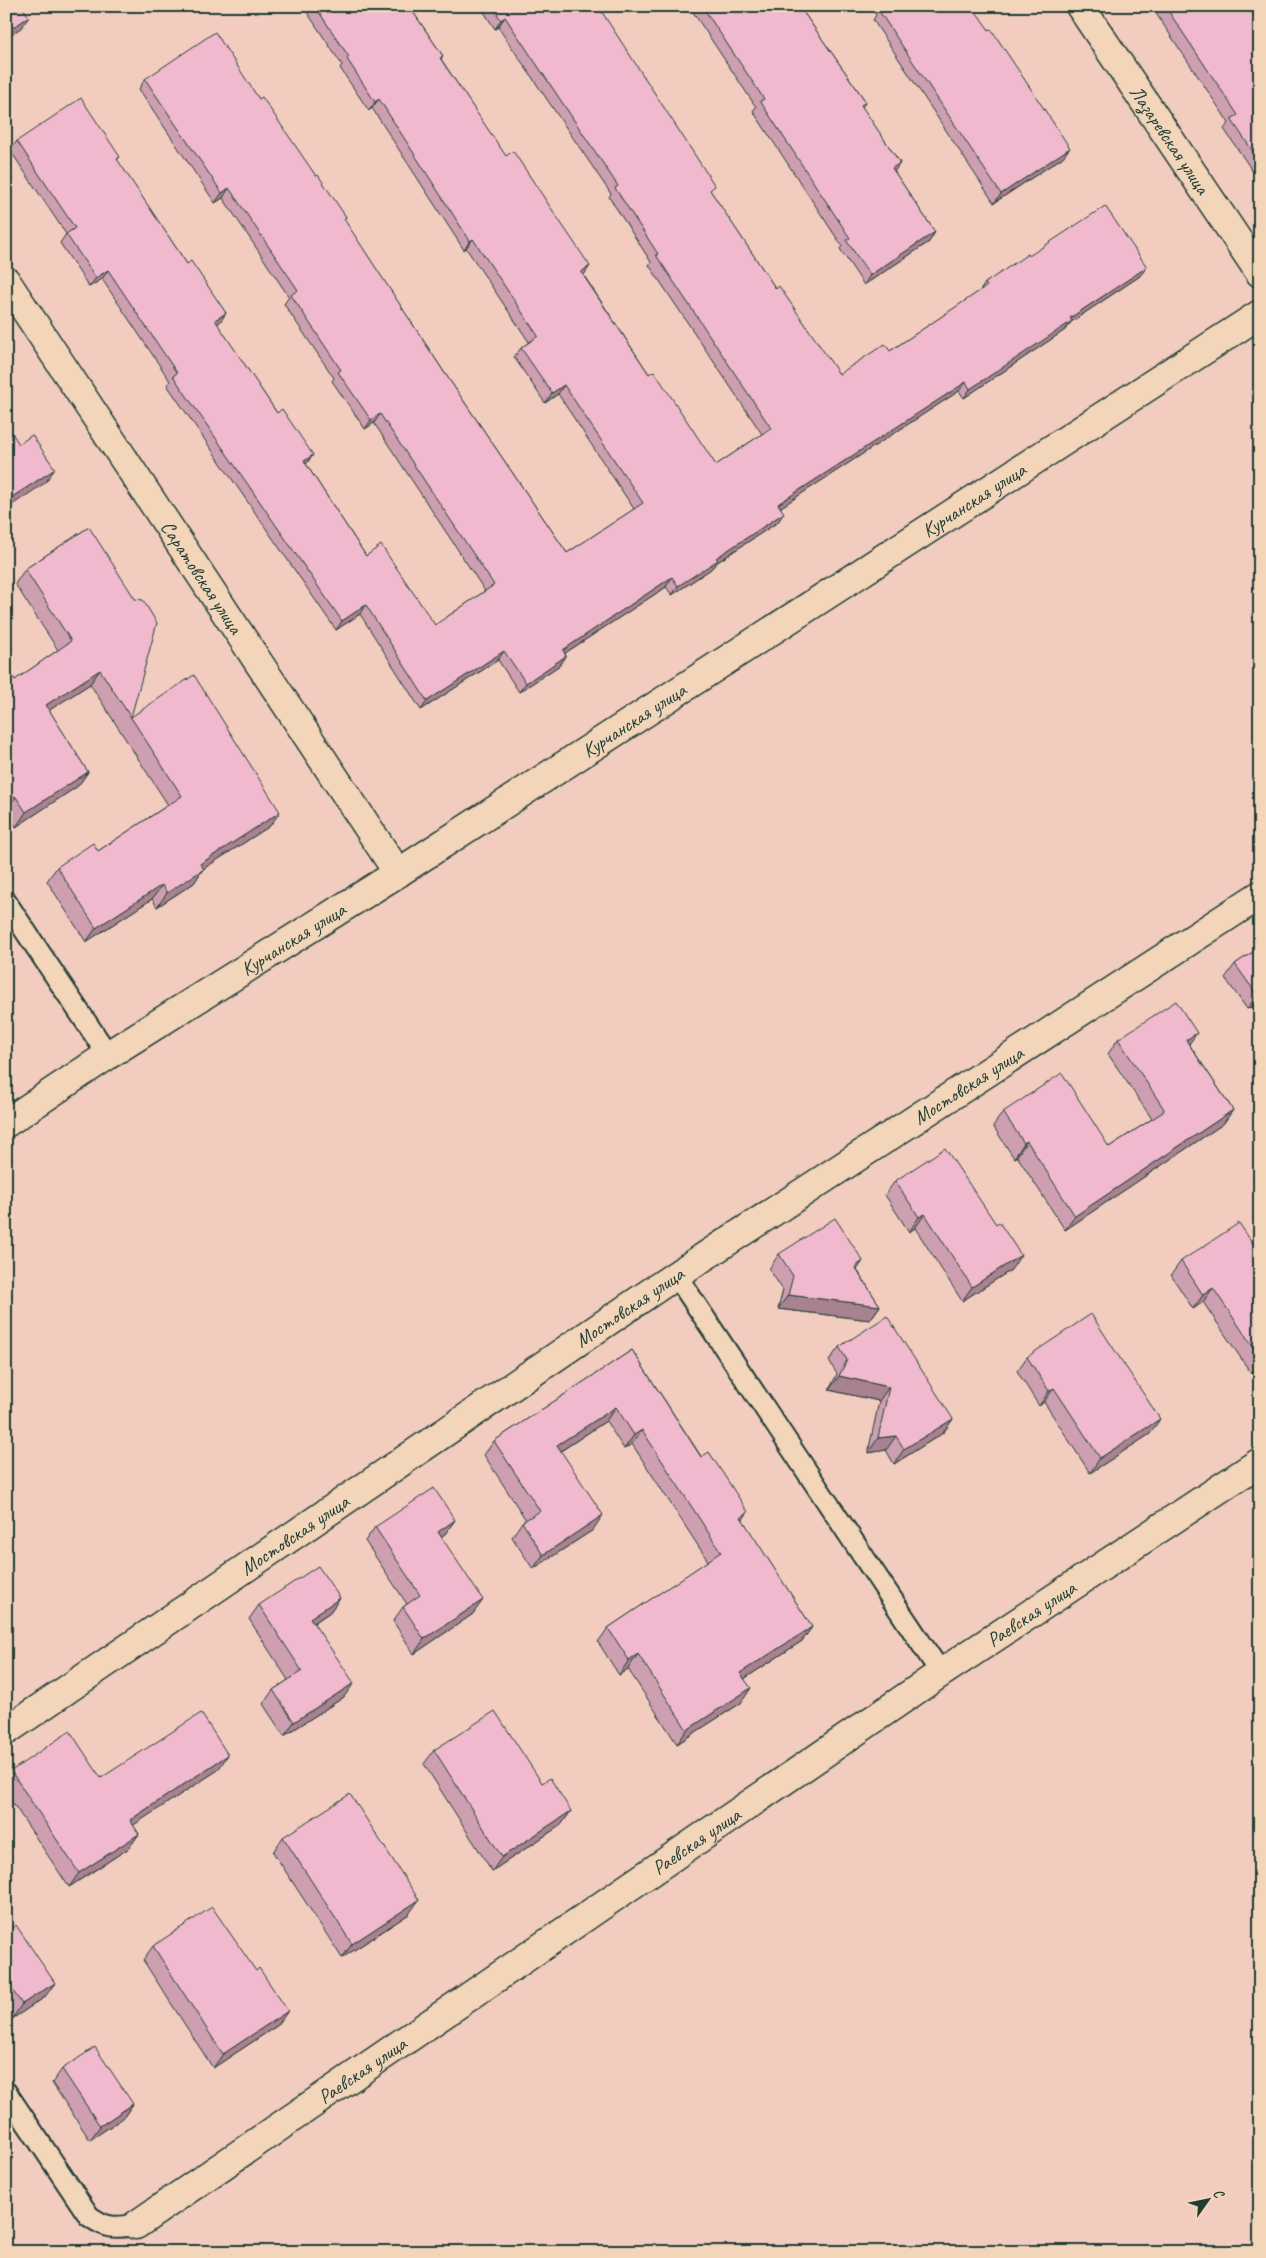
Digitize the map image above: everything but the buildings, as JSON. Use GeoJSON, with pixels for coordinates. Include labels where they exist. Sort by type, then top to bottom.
{"type":"FeatureCollection","features":[{"type":"Feature","properties":{"kind":"street","name":"Лазаревская улица"},"geometry":{"type":"LineString","coordinates":[[1080,6],[1260,273]]}},
{"type":"Feature","properties":{"kind":"street","name":"Саратовская улица"},"geometry":{"type":"LineString","coordinates":[[6,282],[398,874]]}},
{"type":"Feature","properties":{"kind":"street","name":"Курчанская улица"},"geometry":{"type":"LineString","coordinates":[[6,1123],[108,1055],[398,874],[1260,314]]}},
{"type":"Feature","properties":{"kind":"street","name":"Мостовская улица"},"geometry":{"type":"LineString","coordinates":[[6,1731],[676,1275],[1260,895]]}},
{"type":"Feature","properties":{"kind":"street","name":"Раевская улица"},"geometry":{"type":"LineString","coordinates":[[136,2225],[941,1673],[1260,1462]]}},
{"type":"Feature","properties":{"kind":"lane"},"geometry":{"type":"LineString","coordinates":[[6,902],[108,1055]]}},
{"type":"Feature","properties":{"kind":"lane"},"geometry":{"type":"LineString","coordinates":[[676,1275],[941,1673]]}},
{"type":"Feature","properties":{"kind":"lane"},"geometry":{"type":"LineString","coordinates":[[6,2092],[89,2216],[103,2226],[119,2228],[136,2225]]}}]}
